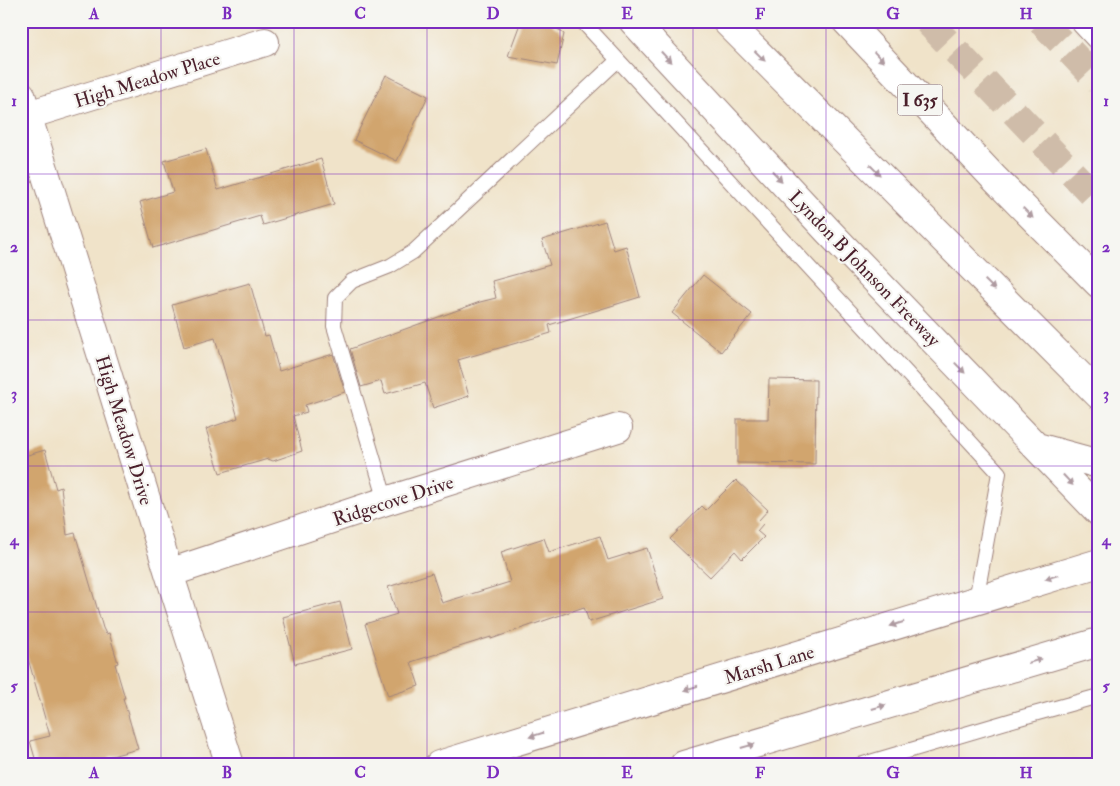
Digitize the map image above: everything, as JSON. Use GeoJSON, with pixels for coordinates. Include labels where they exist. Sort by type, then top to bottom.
{"type":"FeatureCollection","features":[{"type":"Feature","properties":{"kind":"main road","name":"Lyndon B Johnson Freeway"},"geometry":{"type":"LineString","coordinates":[[633,21],[836,239],[1099,512]]}},
{"type":"Feature","properties":{"kind":"main road"},"geometry":{"type":"LineString","coordinates":[[726,21],[1099,394]]}},
{"type":"Feature","properties":{"kind":"main road","name":"I 635"},"geometry":{"type":"LineString","coordinates":[[846,21],[994,178],[1099,284]]}},
{"type":"Feature","properties":{"kind":"main road"},"geometry":{"type":"LineString","coordinates":[[1085,21],[1099,36]]}},
{"type":"Feature","properties":{"kind":"main road","name":"High Meadow Place"},"geometry":{"type":"LineString","coordinates":[[24,105],[265,42]]}},
{"type":"Feature","properties":{"kind":"main road","name":"High Meadow Drive"},"geometry":{"type":"LineString","coordinates":[[24,105],[230,765]]}},
{"type":"Feature","properties":{"kind":"main road","name":"Ridgecove Drive"},"geometry":{"type":"LineString","coordinates":[[169,573],[386,501],[618,428]]}},
{"type":"Feature","properties":{"kind":"main road"},"geometry":{"type":"LineString","coordinates":[[1037,447],[1099,464]]}},
{"type":"Feature","properties":{"kind":"main road","name":"Marsh Lane"},"geometry":{"type":"LineString","coordinates":[[439,765],[1099,563]]}},
{"type":"Feature","properties":{"kind":"main road"},"geometry":{"type":"LineString","coordinates":[[684,765],[1099,642]]}},
{"type":"Feature","properties":{"kind":"lane"},"geometry":{"type":"LineString","coordinates":[[582,21],[999,473],[976,600]]}},
{"type":"Feature","properties":{"kind":"lane"},"geometry":{"type":"LineString","coordinates":[[386,501],[334,326],[335,298],[352,281],[390,266],[413,252],[618,60]]}},
{"type":"Feature","properties":{"kind":"lane"},"geometry":{"type":"LineString","coordinates":[[860,765],[1023,716],[1099,696]]}},
{"type":"Feature","properties":{"kind":"building"},"geometry":{"type":"Polygon","coordinates":[[[521,21],[547,21],[564,34],[557,65],[508,56],[521,21]]]}},
{"type":"Feature","properties":{"kind":"building"},"geometry":{"type":"Polygon","coordinates":[[[386,75],[428,96],[397,161],[354,140],[386,75]]]}},
{"type":"Feature","properties":{"kind":"building"},"geometry":{"type":"Polygon","coordinates":[[[206,149],[218,190],[321,159],[334,204],[263,225],[260,216],[153,248],[140,202],[173,192],[164,161],[206,149]]]}},
{"type":"Feature","properties":{"kind":"building"},"geometry":{"type":"Polygon","coordinates":[[[605,221],[614,250],[626,246],[640,297],[549,325],[551,333],[458,360],[469,396],[433,408],[425,383],[385,394],[381,381],[361,387],[350,349],[480,302],[496,298],[492,281],[550,265],[542,240],[605,221]]]}},
{"type":"Feature","properties":{"kind":"building"},"geometry":{"type":"Polygon","coordinates":[[[703,275],[752,314],[721,352],[672,313],[703,275]]]}},
{"type":"Feature","properties":{"kind":"building"},"geometry":{"type":"Polygon","coordinates":[[[250,283],[265,336],[269,335],[279,371],[333,354],[345,392],[305,405],[307,412],[293,416],[302,451],[273,461],[268,459],[220,473],[206,429],[238,418],[215,338],[184,347],[172,305],[250,283]]]}},
{"type":"Feature","properties":{"kind":"building"},"geometry":{"type":"Polygon","coordinates":[[[769,379],[816,380],[815,464],[737,463],[737,419],[768,419],[769,379]]]}},
{"type":"Feature","properties":{"kind":"building"},"geometry":{"type":"Polygon","coordinates":[[[45,450],[56,489],[61,487],[67,535],[75,533],[103,628],[106,634],[109,633],[118,663],[115,664],[125,698],[123,698],[138,749],[108,757],[110,765],[37,765],[30,741],[50,736],[21,634],[21,457],[45,450]]]}},
{"type":"Feature","properties":{"kind":"building"},"geometry":{"type":"Polygon","coordinates":[[[736,480],[768,510],[759,520],[763,524],[757,531],[764,537],[742,559],[735,551],[710,577],[670,539],[702,506],[706,510],[736,480]]]}},
{"type":"Feature","properties":{"kind":"building"},"geometry":{"type":"Polygon","coordinates":[[[600,536],[608,560],[647,548],[663,599],[589,622],[584,607],[491,639],[491,637],[411,662],[419,686],[388,696],[365,624],[397,614],[388,587],[432,573],[442,603],[510,582],[501,552],[544,538],[549,552],[600,536]]]}},
{"type":"Feature","properties":{"kind":"building"},"geometry":{"type":"Polygon","coordinates":[[[340,602],[352,649],[295,664],[283,617],[340,602]]]}},
{"type":"Feature","properties":{"kind":"tunnel"},"geometry":{"type":"LineString","coordinates":[[927,21],[1099,201]]}},
{"type":"Feature","properties":{"kind":"tunnel"},"geometry":{"type":"LineString","coordinates":[[1041,21],[1099,82]]}}]}
